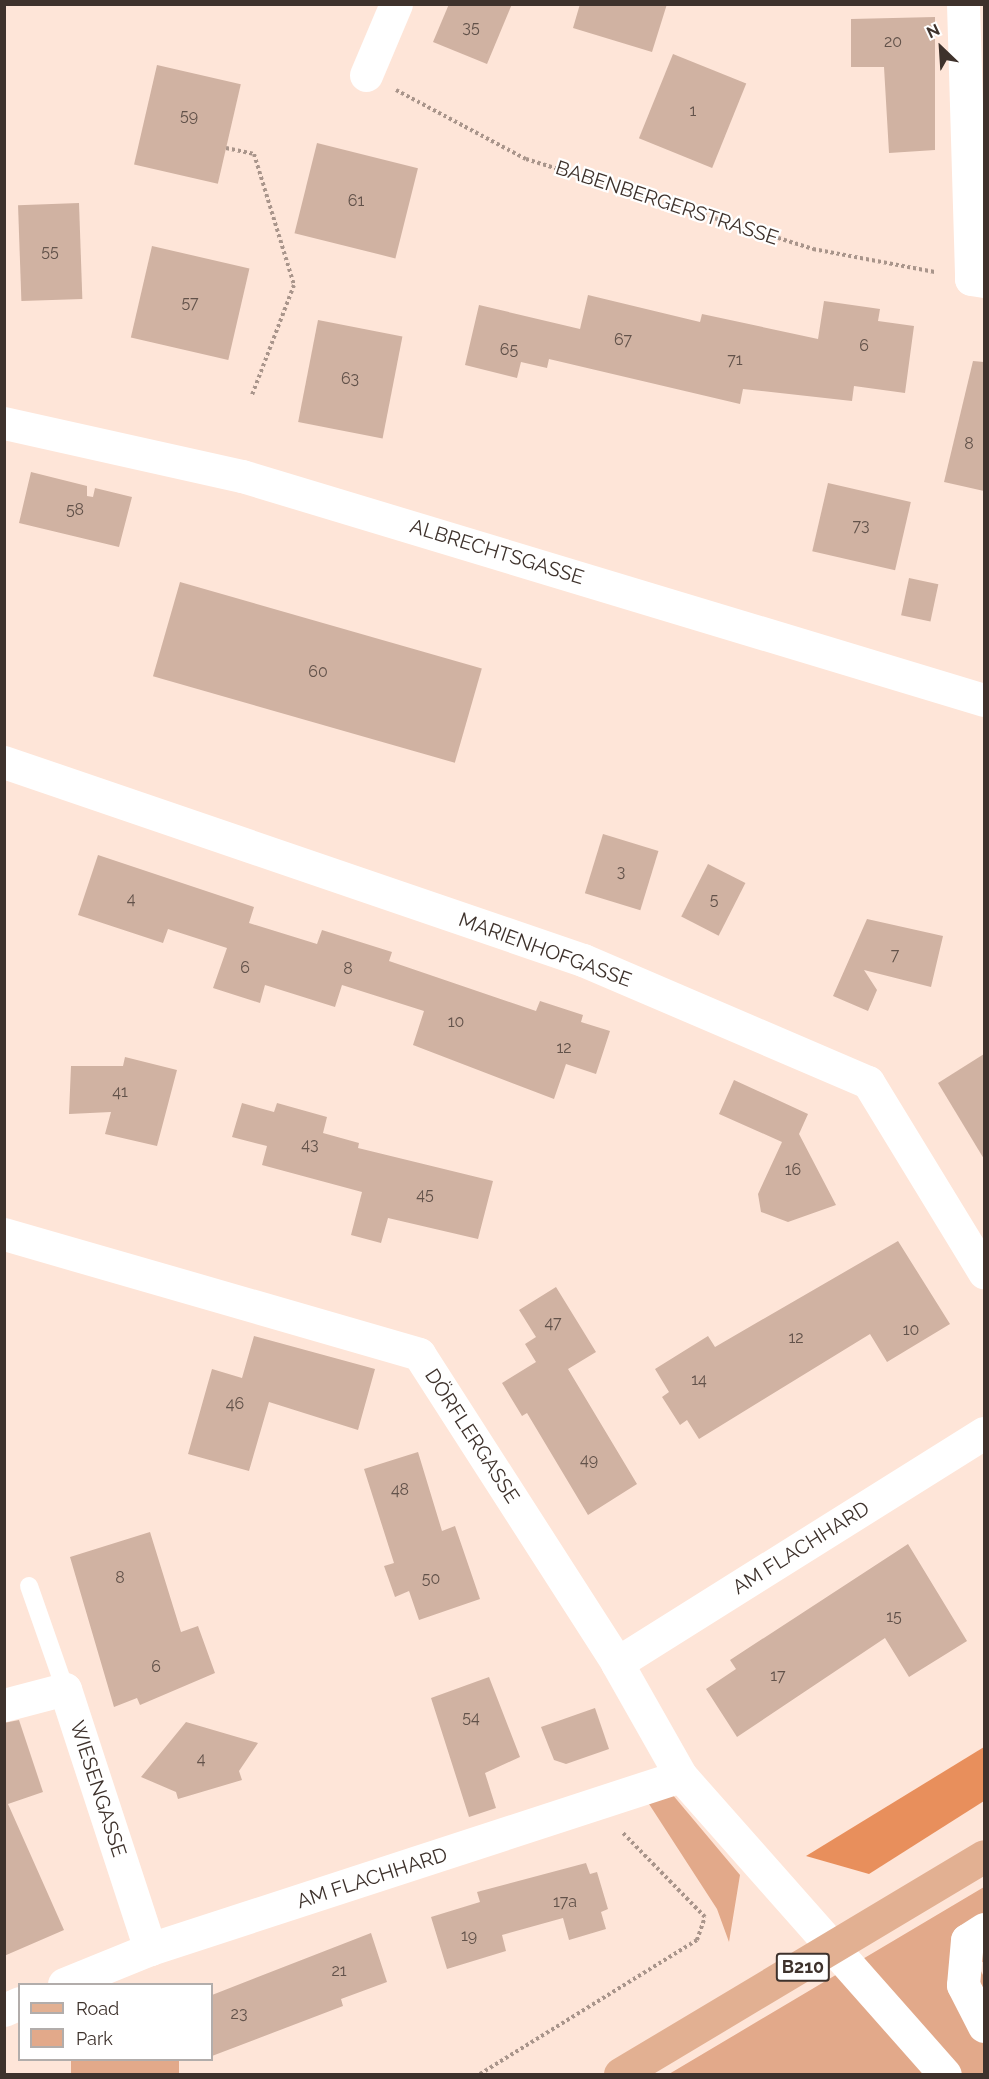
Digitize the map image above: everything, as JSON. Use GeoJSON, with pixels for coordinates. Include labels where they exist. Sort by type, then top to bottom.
{"type":"FeatureCollection","features":[{"type":"Feature","properties":{"kind":"main road","name":"B210"},"geometry":{"type":"LineString","coordinates":[[620,2074],[984,1856]]}},
{"type":"Feature","properties":{"kind":"street"},"geometry":{"type":"LineString","coordinates":[[366,75],[396,4]]}},
{"type":"Feature","properties":{"kind":"street"},"geometry":{"type":"LineString","coordinates":[[963,4],[978,280]]}},
{"type":"Feature","properties":{"kind":"street","name":"ALBRECHTSGASSE"},"geometry":{"type":"LineString","coordinates":[[4,423],[242,476],[984,700]]}},
{"type":"Feature","properties":{"kind":"street","name":"MARIENHOFGASSE"},"geometry":{"type":"LineString","coordinates":[[4,762],[583,960],[868,1082],[984,1272]]}},
{"type":"Feature","properties":{"kind":"street","name":"DÖRFLERGASSE"},"geometry":{"type":"LineString","coordinates":[[4,1234],[419,1354],[617,1663],[681,1776],[765,1875],[897,2016],[945,2074]]}},
{"type":"Feature","properties":{"kind":"street","name":"AM FLACHHARD"},"geometry":{"type":"LineString","coordinates":[[617,1663],[984,1433]]}},
{"type":"Feature","properties":{"kind":"street"},"geometry":{"type":"LineString","coordinates":[[4,1705],[65,1689]]}},
{"type":"Feature","properties":{"kind":"street","name":"WIESENGASSE"},"geometry":{"type":"LineString","coordinates":[[65,1689],[150,1949]]}},
{"type":"Feature","properties":{"kind":"street","name":"AM FLACHHARD"},"geometry":{"type":"LineString","coordinates":[[66,1983],[150,1949],[597,1806],[681,1776]]}},
{"type":"Feature","properties":{"kind":"street"},"geometry":{"type":"LineString","coordinates":[[984,1929],[967,1940],[963,1984],[984,2026]]}},
{"type":"Feature","properties":{"kind":"street"},"geometry":{"type":"LineString","coordinates":[[4,2010],[18,2004]]}},
{"type":"Feature","properties":{"kind":"lane"},"geometry":{"type":"LineString","coordinates":[[28,1586],[65,1689]]}},
{"type":"Feature","properties":{"kind":"path","name":"BABENBERGERSTRASSE"},"geometry":{"type":"LineString","coordinates":[[366,75],[526,159],[813,249],[978,280]]}},
{"type":"Feature","properties":{"kind":"path"},"geometry":{"type":"LineString","coordinates":[[226,148],[254,154],[294,285],[252,395]]}},
{"type":"Feature","properties":{"kind":"path"},"geometry":{"type":"LineString","coordinates":[[480,2074],[697,1940],[705,1917],[597,1806]]}},
{"type":"Feature","properties":{"kind":"green space"},"geometry":{"type":"Polygon","coordinates":[[[672,1794],[740,1875],[729,1942],[717,1909],[649,1804],[672,1794]]]}},
{"type":"Feature","properties":{"kind":"green space"},"geometry":{"type":"Polygon","coordinates":[[[984,1887],[984,1961],[978,1965],[984,1977],[984,2074],[669,2074],[984,1887]]]}},
{"type":"Feature","properties":{"kind":"green space"},"geometry":{"type":"Polygon","coordinates":[[[71,2061],[179,2061],[179,2074],[71,2074],[71,2061]]]}},
{"type":"Feature","properties":{"kind":"shaded area"},"geometry":{"type":"Polygon","coordinates":[[[984,1747],[984,1801],[869,1874],[806,1856],[984,1747]]]}},
{"type":"Feature","properties":{"kind":"building"},"geometry":{"type":"Polygon","coordinates":[[[449,4],[512,4],[487,64],[433,42],[449,4]]]}},
{"type":"Feature","properties":{"kind":"building"},"geometry":{"type":"Polygon","coordinates":[[[580,4],[667,4],[652,52],[573,28],[580,4]]]}},
{"type":"Feature","properties":{"kind":"building"},"geometry":{"type":"Polygon","coordinates":[[[935,17],[935,150],[889,153],[884,67],[851,67],[851,19],[935,17]]]}},
{"type":"Feature","properties":{"kind":"building"},"geometry":{"type":"Polygon","coordinates":[[[673,54],[746,84],[712,168],[639,138],[673,54]]]}},
{"type":"Feature","properties":{"kind":"building"},"geometry":{"type":"Polygon","coordinates":[[[157,65],[241,84],[218,184],[134,164],[157,65]]]}},
{"type":"Feature","properties":{"kind":"building"},"geometry":{"type":"Polygon","coordinates":[[[317,143],[418,168],[395,258],[295,233],[317,143]]]}},
{"type":"Feature","properties":{"kind":"building"},"geometry":{"type":"Polygon","coordinates":[[[79,203],[82,299],[21,301],[18,205],[79,203]]]}},
{"type":"Feature","properties":{"kind":"building"},"geometry":{"type":"Polygon","coordinates":[[[152,246],[249,268],[228,360],[131,338],[152,246]]]}},
{"type":"Feature","properties":{"kind":"building"},"geometry":{"type":"Polygon","coordinates":[[[588,295],[700,322],[702,314],[818,339],[824,301],[880,309],[878,321],[914,326],[905,393],[854,386],[852,401],[743,389],[740,404],[549,359],[547,368],[521,362],[517,378],[465,365],[479,305],[580,329],[588,295]]]}},
{"type":"Feature","properties":{"kind":"building"},"geometry":{"type":"Polygon","coordinates":[[[318,320],[402,336],[383,438],[298,422],[318,320]]]}},
{"type":"Feature","properties":{"kind":"building"},"geometry":{"type":"Polygon","coordinates":[[[973,361],[984,362],[984,491],[944,482],[973,361]]]}},
{"type":"Feature","properties":{"kind":"building"},"geometry":{"type":"Polygon","coordinates":[[[31,472],[87,486],[87,496],[93,497],[95,488],[132,497],[119,547],[19,523],[31,472]]]}},
{"type":"Feature","properties":{"kind":"building"},"geometry":{"type":"Polygon","coordinates":[[[828,483],[911,502],[895,570],[812,551],[828,483]]]}},
{"type":"Feature","properties":{"kind":"building"},"geometry":{"type":"Polygon","coordinates":[[[909,578],[938,584],[930,621],[901,615],[909,578]]]}},
{"type":"Feature","properties":{"kind":"building"},"geometry":{"type":"Polygon","coordinates":[[[180,582],[482,669],[455,763],[153,676],[180,582]]]}},
{"type":"Feature","properties":{"kind":"building"},"geometry":{"type":"Polygon","coordinates":[[[603,834],[658,851],[640,910],[585,893],[603,834]]]}},
{"type":"Feature","properties":{"kind":"building"},"geometry":{"type":"Polygon","coordinates":[[[98,855],[254,907],[249,923],[317,944],[322,930],[392,952],[389,961],[536,1011],[540,1001],[583,1015],[581,1022],[610,1031],[596,1074],[566,1064],[554,1099],[413,1045],[424,1011],[342,985],[335,1007],[265,985],[260,1003],[213,988],[227,948],[168,929],[163,943],[78,915],[98,855]]]}},
{"type":"Feature","properties":{"kind":"building"},"geometry":{"type":"Polygon","coordinates":[[[708,864],[745,883],[719,936],[681,917],[708,864]]]}},
{"type":"Feature","properties":{"kind":"building"},"geometry":{"type":"Polygon","coordinates":[[[867,919],[943,936],[931,987],[864,970],[877,990],[868,1011],[833,996],[867,919]]]}},
{"type":"Feature","properties":{"kind":"building"},"geometry":{"type":"Polygon","coordinates":[[[984,1054],[984,1159],[938,1083],[984,1054]]]}},
{"type":"Feature","properties":{"kind":"building"},"geometry":{"type":"Polygon","coordinates":[[[125,1057],[177,1070],[157,1146],[105,1134],[111,1112],[69,1114],[71,1066],[123,1066],[125,1057]]]}},
{"type":"Feature","properties":{"kind":"building"},"geometry":{"type":"Polygon","coordinates":[[[734,1080],[808,1114],[799,1134],[836,1205],[788,1222],[761,1212],[758,1194],[782,1142],[719,1114],[734,1080]]]}},
{"type":"Feature","properties":{"kind":"building"},"geometry":{"type":"Polygon","coordinates":[[[242,1103],[274,1112],[277,1103],[327,1117],[323,1133],[359,1143],[358,1148],[493,1181],[478,1239],[388,1218],[381,1243],[351,1235],[362,1192],[262,1165],[267,1146],[232,1137],[242,1103]]]}},
{"type":"Feature","properties":{"kind":"building"},"geometry":{"type":"Polygon","coordinates":[[[898,1241],[950,1324],[887,1362],[870,1334],[699,1439],[687,1420],[680,1425],[662,1397],[669,1392],[655,1369],[708,1336],[715,1347],[898,1241]]]}},
{"type":"Feature","properties":{"kind":"building"},"geometry":{"type":"Polygon","coordinates":[[[556,1287],[596,1352],[568,1369],[637,1484],[588,1515],[527,1413],[522,1416],[502,1383],[536,1362],[525,1344],[536,1337],[519,1310],[556,1287]]]}},
{"type":"Feature","properties":{"kind":"building"},"geometry":{"type":"Polygon","coordinates":[[[254,1336],[375,1369],[358,1430],[269,1402],[249,1471],[188,1454],[212,1369],[242,1378],[254,1336]]]}},
{"type":"Feature","properties":{"kind":"building"},"geometry":{"type":"Polygon","coordinates":[[[418,1452],[442,1531],[455,1526],[480,1599],[419,1620],[409,1591],[395,1597],[384,1566],[394,1563],[364,1469],[418,1452]]]}},
{"type":"Feature","properties":{"kind":"building"},"geometry":{"type":"Polygon","coordinates":[[[150,1532],[181,1632],[198,1626],[215,1673],[140,1705],[137,1698],[114,1707],[70,1557],[150,1532]]]}},
{"type":"Feature","properties":{"kind":"building"},"geometry":{"type":"Polygon","coordinates":[[[908,1544],[967,1641],[909,1677],[885,1638],[737,1737],[706,1689],[736,1669],[730,1660],[908,1544]]]}},
{"type":"Feature","properties":{"kind":"building"},"geometry":{"type":"Polygon","coordinates":[[[489,1677],[520,1757],[485,1773],[496,1808],[469,1817],[431,1698],[489,1677]]]}},
{"type":"Feature","properties":{"kind":"building"},"geometry":{"type":"Polygon","coordinates":[[[595,1708],[609,1749],[566,1764],[554,1760],[541,1727],[595,1708]]]}},
{"type":"Feature","properties":{"kind":"building"},"geometry":{"type":"Polygon","coordinates":[[[19,1720],[43,1792],[8,1804],[64,1930],[4,1956],[4,1723],[19,1720]]]}},
{"type":"Feature","properties":{"kind":"building"},"geometry":{"type":"Polygon","coordinates":[[[186,1722],[258,1743],[239,1771],[242,1780],[178,1799],[176,1792],[141,1777],[186,1722]]]}},
{"type":"Feature","properties":{"kind":"building"},"geometry":{"type":"Polygon","coordinates":[[[586,1863],[590,1874],[597,1872],[608,1909],[601,1912],[606,1929],[569,1940],[563,1918],[502,1935],[506,1951],[447,1969],[431,1917],[480,1902],[477,1892],[586,1863]]]}},
{"type":"Feature","properties":{"kind":"building"},"geometry":{"type":"Polygon","coordinates":[[[371,1933],[387,1982],[341,1999],[343,2006],[213,2056],[213,1995],[371,1933]]]}}]}
